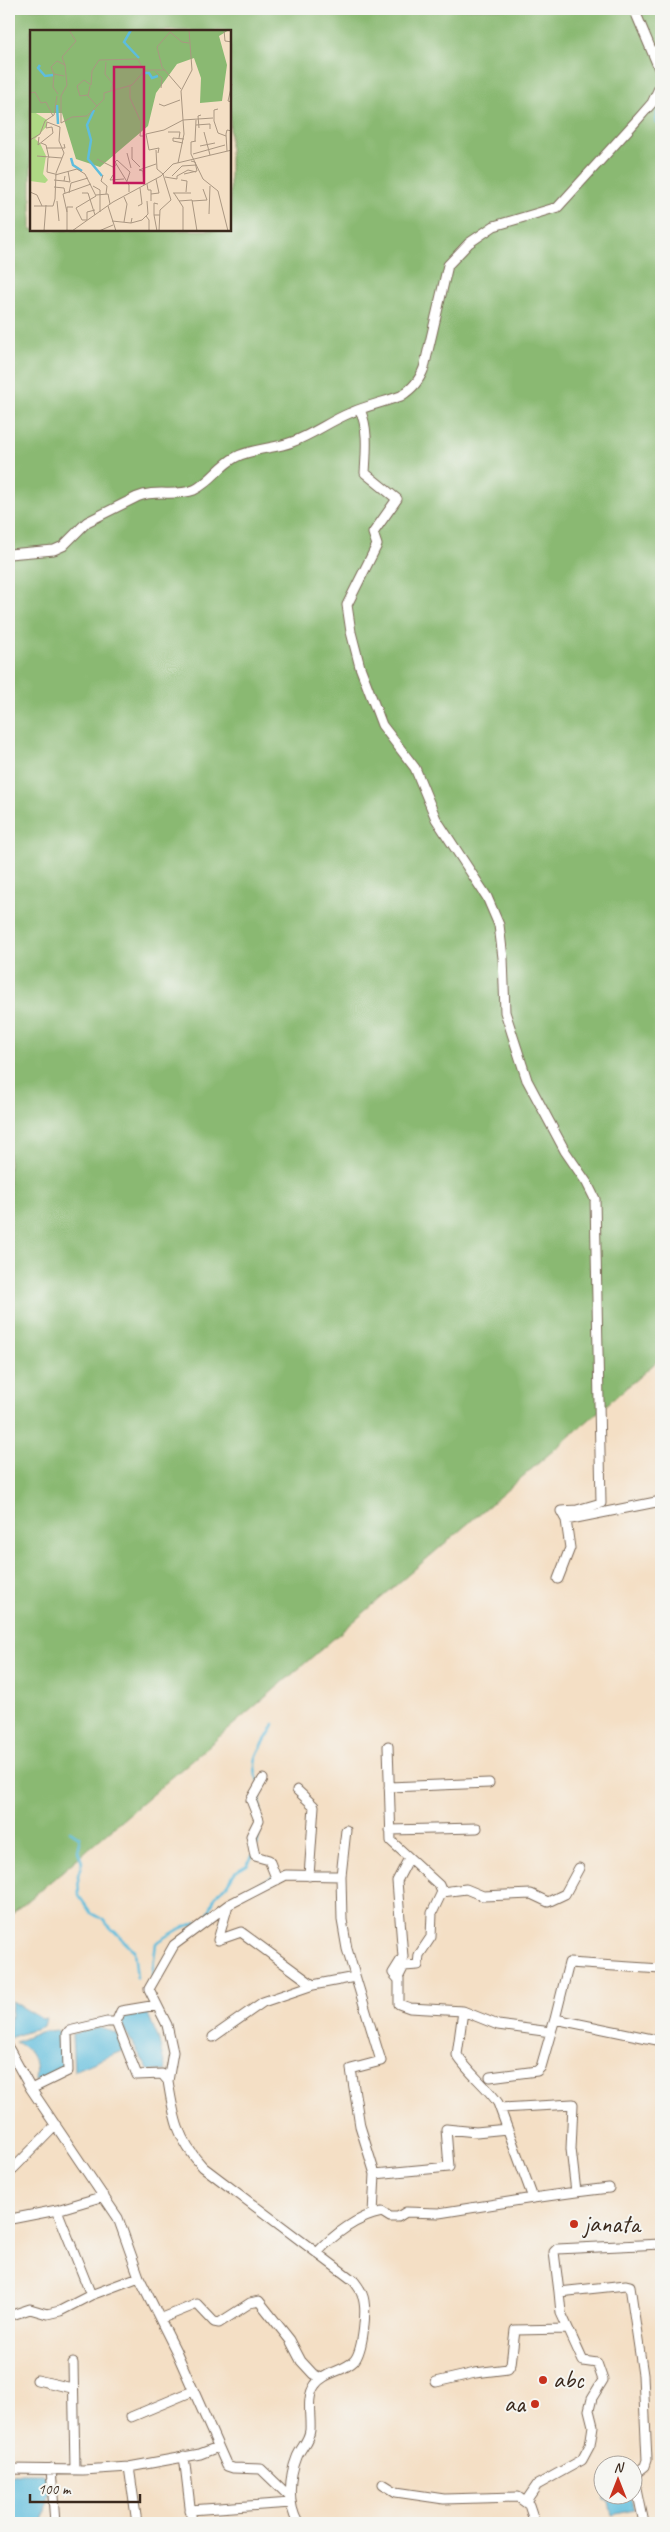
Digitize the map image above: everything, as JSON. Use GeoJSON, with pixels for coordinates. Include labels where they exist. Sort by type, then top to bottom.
{"type":"FeatureCollection","features":[{"type":"Feature","properties":{"kind":"street"},"geometry":{"type":"LineString","coordinates":[[634,9],[661,73]]}},
{"type":"Feature","properties":{"kind":"street"},"geometry":{"type":"LineString","coordinates":[[9,554],[54,550],[63,546],[87,522],[137,497],[145,494],[177,494],[192,490],[208,481],[237,456],[250,451],[289,444],[360,410],[401,396],[419,380],[431,343],[444,276],[448,265],[480,235],[494,226],[558,207],[652,103],[661,84]]}},
{"type":"Feature","properties":{"kind":"street"},"geometry":{"type":"LineString","coordinates":[[360,410],[364,418],[366,438],[365,473],[397,499],[373,533],[377,545],[347,605],[351,632],[360,666],[382,725],[414,768],[436,819],[487,897],[499,925],[503,958],[505,1012],[528,1080],[565,1151],[587,1183],[595,1199],[601,1503],[577,1510],[561,1511],[566,1520],[570,1548],[558,1579]]}},
{"type":"Feature","properties":{"kind":"street"},"geometry":{"type":"LineString","coordinates":[[566,1520],[661,1501]]}},
{"type":"Feature","properties":{"kind":"street"},"geometry":{"type":"LineString","coordinates":[[388,1746],[391,1841],[439,1885],[442,1892],[432,1913],[431,1937],[420,1956],[418,1965],[404,1966],[399,1980],[399,2004],[410,2008],[463,2011],[498,2025],[551,2032]]}},
{"type":"Feature","properties":{"kind":"street"},"geometry":{"type":"LineString","coordinates":[[263,1779],[251,1800],[258,1820],[252,1836],[255,1856],[269,1860],[277,1880]]}},
{"type":"Feature","properties":{"kind":"street"},"geometry":{"type":"LineString","coordinates":[[389,1787],[489,1783]]}},
{"type":"Feature","properties":{"kind":"street"},"geometry":{"type":"LineString","coordinates":[[297,1790],[314,1806],[309,1876]]}},
{"type":"Feature","properties":{"kind":"street"},"geometry":{"type":"LineString","coordinates":[[390,1830],[476,1828]]}},
{"type":"Feature","properties":{"kind":"street"},"geometry":{"type":"LineString","coordinates":[[346,1830],[341,1876],[342,1920],[355,1977],[381,2061],[351,2069],[360,2126],[375,2174],[373,2214]]}},
{"type":"Feature","properties":{"kind":"street"},"geometry":{"type":"LineString","coordinates":[[399,1980],[393,1973],[403,1957],[399,1934],[397,1880],[409,1858]]}},
{"type":"Feature","properties":{"kind":"street"},"geometry":{"type":"LineString","coordinates":[[442,1892],[466,1890],[483,1896],[531,1894],[548,1902],[565,1894],[579,1868]]}},
{"type":"Feature","properties":{"kind":"street"},"geometry":{"type":"LineString","coordinates":[[290,2500],[297,2456],[309,2438],[311,2394],[314,2386],[321,2378],[354,2361],[360,2350],[364,2301],[362,2293],[354,2281],[204,2167],[188,2152],[179,2134],[168,2081],[173,2052],[167,2025],[149,1989],[174,1946],[228,1905],[286,1875],[341,1876]]}},
{"type":"Feature","properties":{"kind":"street"},"geometry":{"type":"LineString","coordinates":[[228,1905],[218,1940],[241,1932],[313,1985]]}},
{"type":"Feature","properties":{"kind":"street"},"geometry":{"type":"LineString","coordinates":[[490,2077],[537,2071],[541,2067],[569,1963],[661,1969]]}},
{"type":"Feature","properties":{"kind":"street"},"geometry":{"type":"LineString","coordinates":[[213,2037],[263,2002],[313,1985],[355,1977]]}},
{"type":"Feature","properties":{"kind":"street"},"geometry":{"type":"LineString","coordinates":[[157,2005],[121,2012],[116,2022],[137,2075],[162,2074],[168,2081]]}},
{"type":"Feature","properties":{"kind":"street"},"geometry":{"type":"LineString","coordinates":[[463,2011],[457,2055],[468,2072],[489,2090],[500,2108],[533,2198]]}},
{"type":"Feature","properties":{"kind":"street"},"geometry":{"type":"LineString","coordinates":[[554,2019],[657,2040]]}},
{"type":"Feature","properties":{"kind":"street"},"geometry":{"type":"LineString","coordinates":[[31,2089],[68,2072],[67,2034],[69,2031],[116,2022]]}},
{"type":"Feature","properties":{"kind":"street"},"geometry":{"type":"LineString","coordinates":[[9,2049],[31,2089],[118,2218],[139,2277],[227,2466],[261,2469],[290,2500],[298,2523]]}},
{"type":"Feature","properties":{"kind":"street"},"geometry":{"type":"LineString","coordinates":[[500,2108],[573,2104],[571,2149],[576,2192]]}},
{"type":"Feature","properties":{"kind":"street"},"geometry":{"type":"LineString","coordinates":[[9,2173],[56,2125]]}},
{"type":"Feature","properties":{"kind":"street"},"geometry":{"type":"LineString","coordinates":[[375,2174],[448,2167],[446,2129],[476,2132],[507,2129]]}},
{"type":"Feature","properties":{"kind":"street"},"geometry":{"type":"LineString","coordinates":[[317,2253],[339,2232],[373,2214],[382,2212],[390,2217],[398,2217],[406,2212],[439,2213],[609,2188]]}},
{"type":"Feature","properties":{"kind":"street"},"geometry":{"type":"LineString","coordinates":[[11,2219],[57,2210],[104,2196]]}},
{"type":"Feature","properties":{"kind":"street"},"geometry":{"type":"LineString","coordinates":[[57,2210],[91,2295]]}},
{"type":"Feature","properties":{"kind":"street"},"geometry":{"type":"LineString","coordinates":[[526,2501],[537,2485],[582,2460],[590,2445],[593,2426],[590,2410],[592,2398],[603,2380],[597,2363],[583,2361],[567,2329],[561,2313],[554,2252],[557,2249],[661,2244]]}},
{"type":"Feature","properties":{"kind":"street"},"geometry":{"type":"LineString","coordinates":[[9,2316],[30,2309],[47,2314],[60,2311],[91,2295],[139,2277]]}},
{"type":"Feature","properties":{"kind":"street"},"geometry":{"type":"LineString","coordinates":[[559,2292],[630,2286],[643,2375],[647,2460],[645,2466],[634,2475],[644,2523]]}},
{"type":"Feature","properties":{"kind":"street"},"geometry":{"type":"LineString","coordinates":[[160,2319],[197,2304],[214,2322],[219,2323],[250,2303],[258,2301],[290,2340],[301,2361],[313,2374],[321,2378]]}},
{"type":"Feature","properties":{"kind":"street"},"geometry":{"type":"LineString","coordinates":[[436,2382],[474,2373],[508,2369],[511,2364],[515,2330],[567,2329]]}},
{"type":"Feature","properties":{"kind":"street"},"geometry":{"type":"LineString","coordinates":[[73,2363],[74,2470]]}},
{"type":"Feature","properties":{"kind":"street"},"geometry":{"type":"LineString","coordinates":[[37,2380],[72,2388]]}},
{"type":"Feature","properties":{"kind":"street"},"geometry":{"type":"LineString","coordinates":[[131,2417],[193,2391]]}},
{"type":"Feature","properties":{"kind":"street"},"geometry":{"type":"LineString","coordinates":[[9,2469],[74,2470],[129,2467],[200,2454],[218,2447]]}},
{"type":"Feature","properties":{"kind":"street"},"geometry":{"type":"LineString","coordinates":[[184,2456],[192,2523]]}},
{"type":"Feature","properties":{"kind":"street"},"geometry":{"type":"LineString","coordinates":[[129,2467],[137,2523]]}},
{"type":"Feature","properties":{"kind":"street"},"geometry":{"type":"LineString","coordinates":[[51,2469],[55,2523]]}},
{"type":"Feature","properties":{"kind":"street"},"geometry":{"type":"LineString","coordinates":[[383,2484],[396,2492],[429,2498],[518,2497],[526,2501],[535,2523]]}},
{"type":"Feature","properties":{"kind":"street"},"geometry":{"type":"LineString","coordinates":[[190,2510],[290,2500]]}},
{"type":"Feature","properties":{"kind":"green space"},"geometry":{"type":"Polygon","coordinates":[[[9,9],[661,9],[661,1358],[9,1917],[9,9]]]}},
{"type":"Feature","properties":{"kind":"water"},"geometry":{"type":"Polygon","coordinates":[[[12,2001],[42,2019],[46,2018],[44,2026],[9,2038],[12,2001]]]}},
{"type":"Feature","properties":{"kind":"water"},"geometry":{"type":"Polygon","coordinates":[[[147,2012],[158,2038],[166,2071],[149,2071],[124,2029],[122,2023],[125,2015],[147,2012]]]}},
{"type":"Feature","properties":{"kind":"water"},"geometry":{"type":"Polygon","coordinates":[[[99,2028],[117,2033],[124,2050],[74,2071],[72,2034],[99,2028]]]}},
{"type":"Feature","properties":{"kind":"water"},"geometry":{"type":"Polygon","coordinates":[[[57,2030],[62,2035],[66,2068],[35,2081],[35,2062],[33,2057],[27,2049],[16,2042],[40,2032],[57,2030]]]}},
{"type":"Feature","properties":{"kind":"water"},"geometry":{"type":"Polygon","coordinates":[[[21,2473],[43,2473],[50,2484],[43,2523],[9,2523],[9,2476],[21,2473]]]}},
{"type":"Feature","properties":{"kind":"water"},"geometry":{"type":"Polygon","coordinates":[[[610,2504],[632,2504],[634,2510],[612,2515],[610,2504]]]}},
{"type":"Feature","properties":{"kind":"waterway"},"geometry":{"type":"LineString","coordinates":[[657,9],[661,22]]}},
{"type":"Feature","properties":{"kind":"waterway"},"geometry":{"type":"LineString","coordinates":[[661,105],[658,107],[656,122],[661,126]]}},
{"type":"Feature","properties":{"kind":"waterway"},"geometry":{"type":"LineString","coordinates":[[258,1781],[255,1772],[256,1757],[274,1724]]}},
{"type":"Feature","properties":{"kind":"waterway"},"geometry":{"type":"LineString","coordinates":[[260,1791],[260,1813]]}},
{"type":"Feature","properties":{"kind":"waterway"},"geometry":{"type":"LineString","coordinates":[[257,1845],[260,1826]]}},
{"type":"Feature","properties":{"kind":"waterway"},"geometry":{"type":"LineString","coordinates":[[70,1831],[79,1837],[80,1842],[78,1851],[82,1862],[78,1875],[79,1896],[91,1913],[102,1919],[134,1951],[137,1978]]}},
{"type":"Feature","properties":{"kind":"waterway"},"geometry":{"type":"LineString","coordinates":[[208,1915],[215,1896],[227,1885],[235,1872],[247,1865],[253,1855]]}},
{"type":"Feature","properties":{"kind":"waterway"},"geometry":{"type":"LineString","coordinates":[[237,1896],[274,1876]]}},
{"type":"Feature","properties":{"kind":"waterway"},"geometry":{"type":"LineString","coordinates":[[152,1976],[156,1943],[181,1928],[198,1922]]}},
{"type":"Feature","properties":{"kind":"place","name":"janata"},"geometry":{"type":"Point","coordinates":[574,2224]}},
{"type":"Feature","properties":{"kind":"place","name":"abc"},"geometry":{"type":"Point","coordinates":[543,2380]}},
{"type":"Feature","properties":{"kind":"place","name":"aa"},"geometry":{"type":"Point","coordinates":[535,2404]}}]}
